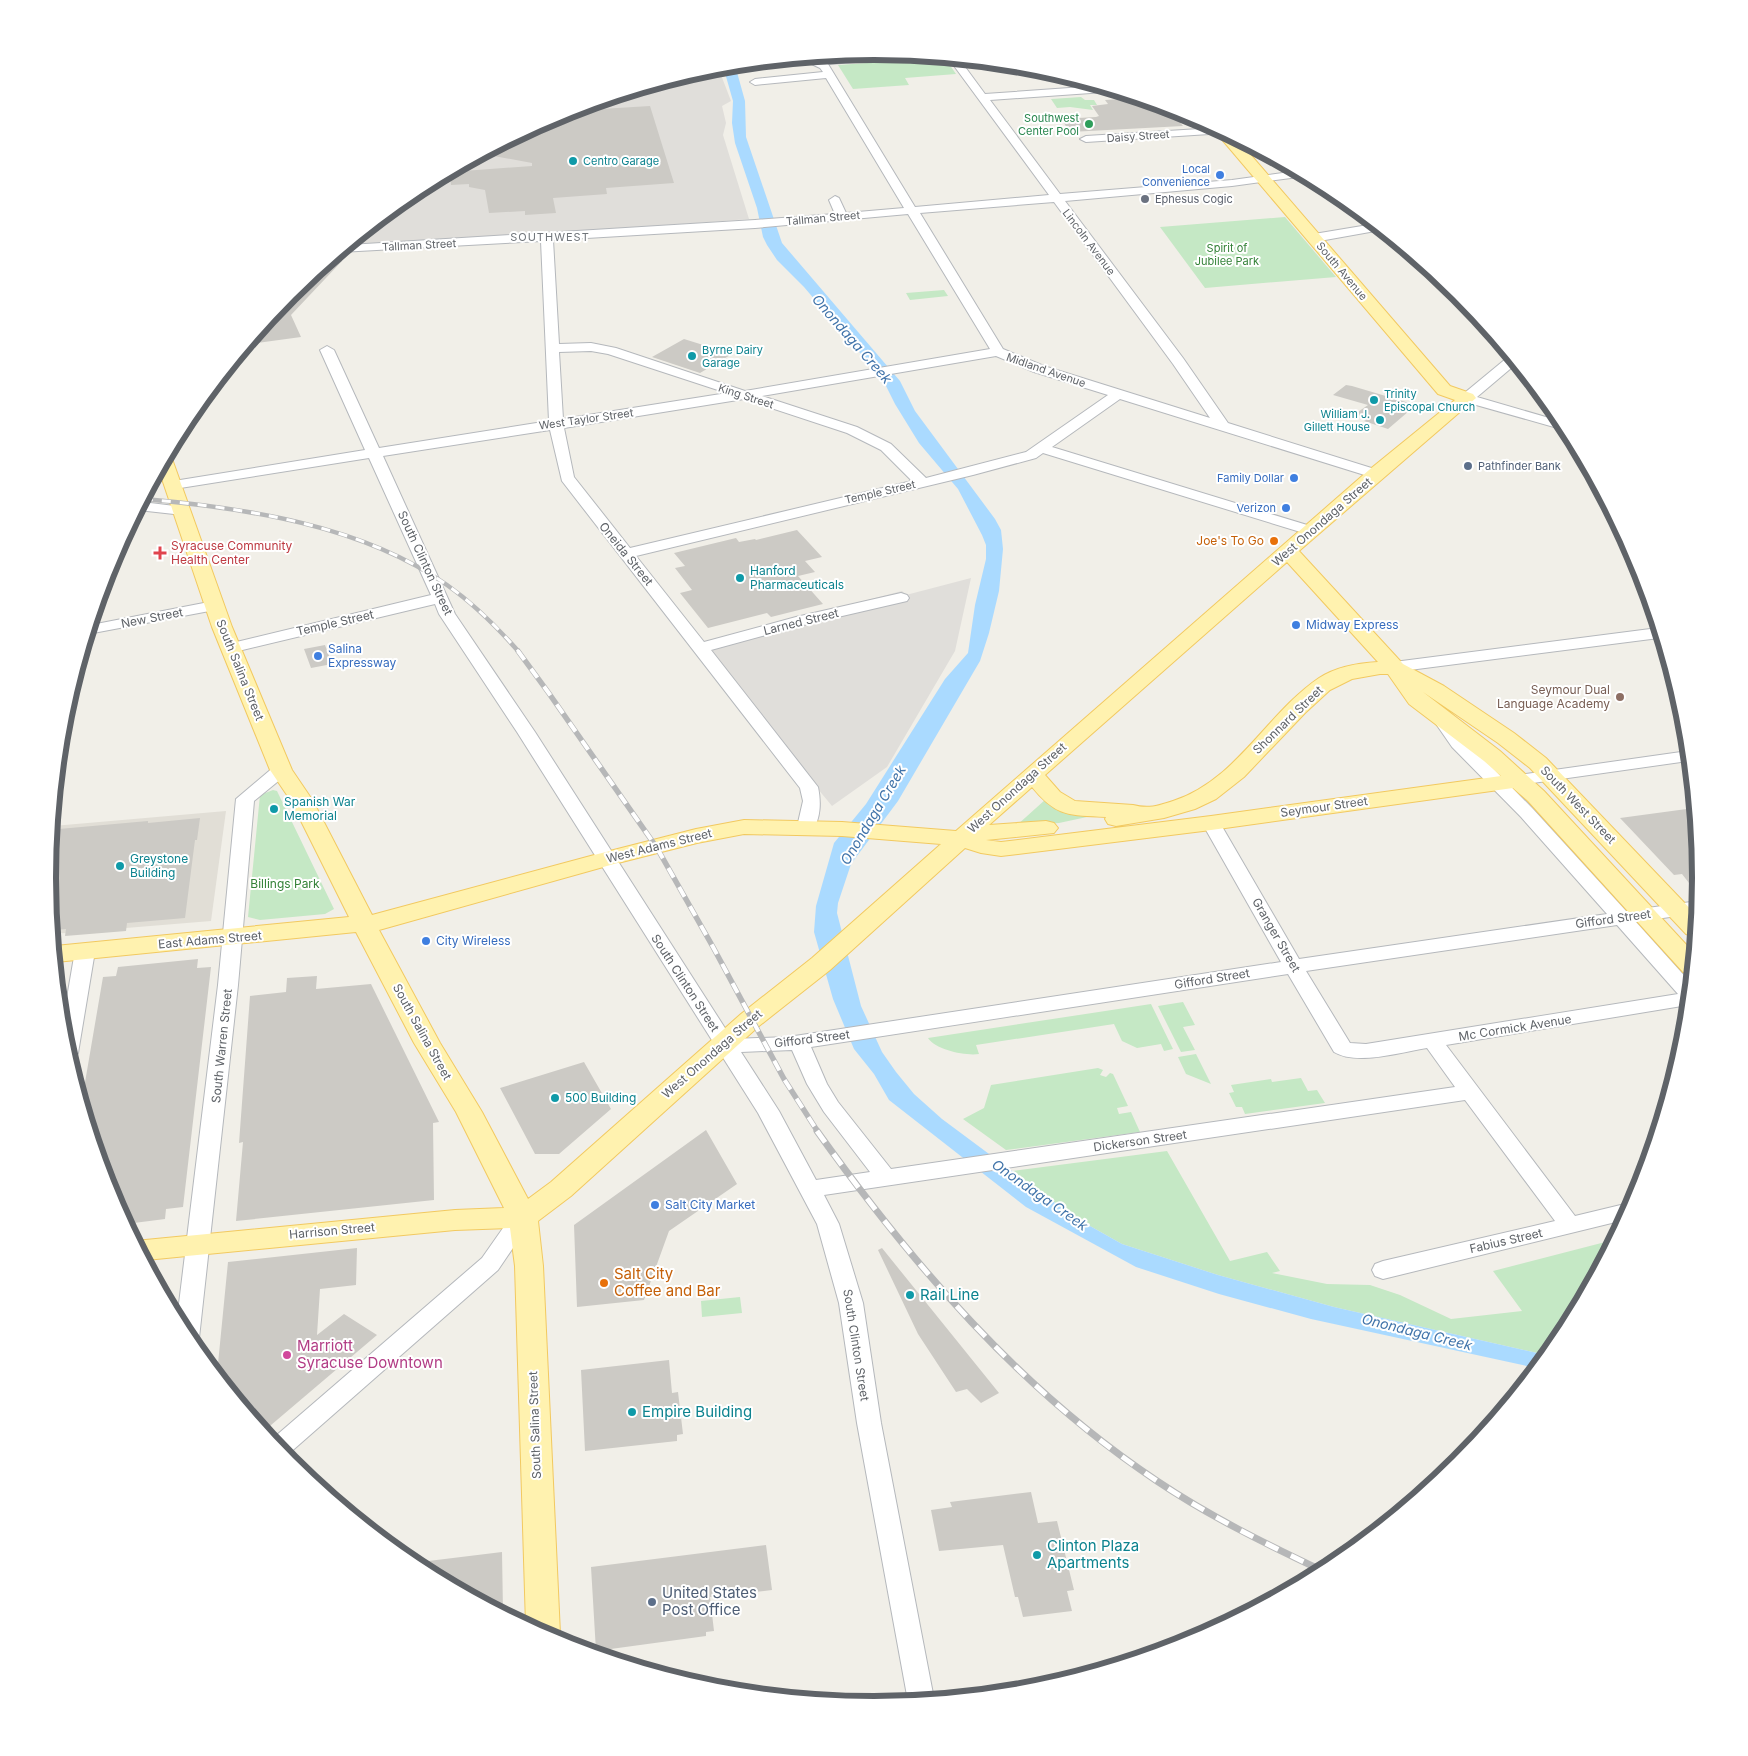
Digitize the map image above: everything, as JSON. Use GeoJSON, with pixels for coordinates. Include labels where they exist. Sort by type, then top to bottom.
{"type":"FeatureCollection","features":[{"type":"Feature","properties":{"kind":"main road","name":"South Avenue"},"geometry":{"type":"LineString","coordinates":[[1234,144],[1445,392],[1467,398]]}},
{"type":"Feature","properties":{"kind":"main road","name":"West Onondaga Street"},"geometry":{"type":"LineString","coordinates":[[523,1218],[561,1189],[750,1020],[821,964],[1033,774],[1376,474],[1467,398]]}},
{"type":"Feature","properties":{"kind":"main road","name":"South Salina Street"},"geometry":{"type":"LineString","coordinates":[[167,467],[214,606],[281,770],[302,801],[364,925],[427,1043],[469,1112],[523,1218],[529,1266],[543,1625]]}},
{"type":"Feature","properties":{"kind":"main road","name":"South West Street"},"geometry":{"type":"LineString","coordinates":[[1289,552],[1394,667],[1417,699],[1492,756],[1508,782],[1645,914],[1687,961]]}},
{"type":"Feature","properties":{"kind":"main road","name":"South West Street"},"geometry":{"type":"LineString","coordinates":[[1394,667],[1436,691],[1506,738],[1552,776],[1688,908]]}},
{"type":"Feature","properties":{"kind":"main road","name":"Shonnard Street"},"geometry":{"type":"LineString","coordinates":[[961,838],[982,833],[1028,830],[1152,813],[1207,794],[1230,778],[1302,704],[1324,685],[1337,677],[1366,669],[1394,667]]}},
{"type":"Feature","properties":{"kind":"main road"},"geometry":{"type":"LineString","coordinates":[[1033,774],[1052,797],[1070,808],[1152,813]]}},
{"type":"Feature","properties":{"kind":"main road","name":"Seymour Street"},"geometry":{"type":"LineString","coordinates":[[961,838],[981,846],[1001,849],[1211,823],[1508,782]]}},
{"type":"Feature","properties":{"kind":"main road","name":"West Adams Street"},"geometry":{"type":"LineString","coordinates":[[364,925],[381,922],[606,859],[696,836],[744,827],[842,829],[961,838]]}},
{"type":"Feature","properties":{"kind":"main road","name":"East Adams Street"},"geometry":{"type":"LineString","coordinates":[[60,954],[364,925]]}},
{"type":"Feature","properties":{"kind":"main road","name":"Harrison Street"},"geometry":{"type":"LineString","coordinates":[[146,1249],[455,1220],[523,1218]]}},
{"type":"Feature","properties":{"kind":"street","name":"Midland Avenue"},"geometry":{"type":"LineString","coordinates":[[818,62],[829,75],[913,210],[998,352],[1008,358],[1039,369],[1376,474]]}},
{"type":"Feature","properties":{"kind":"street","name":"Lincoln Avenue"},"geometry":{"type":"LineString","coordinates":[[958,65],[1178,360],[1223,426]]}},
{"type":"Feature","properties":{"kind":"street"},"geometry":{"type":"LineString","coordinates":[[754,82],[829,75]]}},
{"type":"Feature","properties":{"kind":"street"},"geometry":{"type":"LineString","coordinates":[[982,97],[1092,90]]}},
{"type":"Feature","properties":{"kind":"street","name":"Daisy Street"},"geometry":{"type":"LineString","coordinates":[[1086,139],[1208,132]]}},
{"type":"Feature","properties":{"kind":"street","name":"Tallman Street"},"geometry":{"type":"LineString","coordinates":[[352,249],[783,222],[1264,180],[1292,176]]}},
{"type":"Feature","properties":{"kind":"street"},"geometry":{"type":"LineString","coordinates":[[834,200],[842,216]]}},
{"type":"Feature","properties":{"kind":"street"},"geometry":{"type":"LineString","coordinates":[[1314,238],[1372,229]]}},
{"type":"Feature","properties":{"kind":"street","name":"Oneida Street"},"geometry":{"type":"LineString","coordinates":[[547,238],[557,436],[567,478],[809,787],[812,801],[806,828]]}},
{"type":"Feature","properties":{"kind":"street","name":"King Street"},"geometry":{"type":"LineString","coordinates":[[553,348],[599,348],[743,394],[870,438],[896,455],[923,483]]}},
{"type":"Feature","properties":{"kind":"street"},"geometry":{"type":"LineString","coordinates":[[327,350],[375,452]]}},
{"type":"Feature","properties":{"kind":"street","name":"West Taylor Street"},"geometry":{"type":"LineString","coordinates":[[174,485],[556,423],[902,370],[998,352]]}},
{"type":"Feature","properties":{"kind":"street","name":"West Onondaga Street"},"geometry":{"type":"LineString","coordinates":[[1467,398],[1509,363]]}},
{"type":"Feature","properties":{"kind":"street","name":"Temple Street"},"geometry":{"type":"LineString","coordinates":[[625,554],[973,471],[1031,455],[1118,394]]}},
{"type":"Feature","properties":{"kind":"street"},"geometry":{"type":"LineString","coordinates":[[1467,398],[1554,423]]}},
{"type":"Feature","properties":{"kind":"street"},"geometry":{"type":"LineString","coordinates":[[1042,448],[1312,531]]}},
{"type":"Feature","properties":{"kind":"street","name":"South Clinton Street"},"geometry":{"type":"LineString","coordinates":[[375,452],[447,614],[526,732],[768,1111],[828,1224],[851,1303],[867,1415],[920,1694]]}},
{"type":"Feature","properties":{"kind":"street"},"geometry":{"type":"LineString","coordinates":[[146,507],[183,511]]}},
{"type":"Feature","properties":{"kind":"street","name":"Temple Street"},"geometry":{"type":"LineString","coordinates":[[230,648],[440,598]]}},
{"type":"Feature","properties":{"kind":"street","name":"Larned Street"},"geometry":{"type":"LineString","coordinates":[[701,648],[796,622],[901,598]]}},
{"type":"Feature","properties":{"kind":"street","name":"New Street"},"geometry":{"type":"LineString","coordinates":[[96,629],[214,606]]}},
{"type":"Feature","properties":{"kind":"street","name":"Shonnard Street"},"geometry":{"type":"LineString","coordinates":[[1394,667],[1654,634]]}},
{"type":"Feature","properties":{"kind":"street","name":"Seymour Street"},"geometry":{"type":"LineString","coordinates":[[1508,782],[1683,757]]}},
{"type":"Feature","properties":{"kind":"street","name":"South Warren Street"},"geometry":{"type":"LineString","coordinates":[[189,1323],[213,1126],[245,799],[281,770]]}},
{"type":"Feature","properties":{"kind":"street","name":"South West Street"},"geometry":{"type":"LineString","coordinates":[[1508,782],[1621,918],[1684,988]]}},
{"type":"Feature","properties":{"kind":"street","name":"Granger Street"},"geometry":{"type":"LineString","coordinates":[[1211,823],[1341,1046]]}},
{"type":"Feature","properties":{"kind":"street","name":"Gifford Street"},"geometry":{"type":"LineString","coordinates":[[725,1044],[798,1042],[883,1030],[1294,966],[1688,908]]}},
{"type":"Feature","properties":{"kind":"street"},"geometry":{"type":"LineString","coordinates":[[71,1034],[85,952]]}},
{"type":"Feature","properties":{"kind":"street","name":"Mc Cormick Avenue"},"geometry":{"type":"LineString","coordinates":[[1341,1046],[1356,1051],[1366,1051],[1683,999]]}},
{"type":"Feature","properties":{"kind":"street"},"geometry":{"type":"LineString","coordinates":[[1432,1041],[1570,1225]]}},
{"type":"Feature","properties":{"kind":"street"},"geometry":{"type":"LineString","coordinates":[[798,1042],[817,1084],[831,1107],[885,1178]]}},
{"type":"Feature","properties":{"kind":"street","name":"Dickerson Street"},"geometry":{"type":"LineString","coordinates":[[810,1189],[1471,1092]]}},
{"type":"Feature","properties":{"kind":"street","name":"Fabius Street"},"geometry":{"type":"LineString","coordinates":[[1383,1270],[1620,1213]]}},
{"type":"Feature","properties":{"kind":"street"},"geometry":{"type":"LineString","coordinates":[[284,1444],[490,1264],[523,1218]]}},
{"type":"Feature","properties":{"kind":"shaded area"},"geometry":{"type":"Polygon","coordinates":[[[721,75],[731,101],[722,106],[726,123],[723,135],[749,219],[566,233],[357,245],[420,198],[465,170],[561,122],[662,88],[721,75]]]}},
{"type":"Feature","properties":{"kind":"shaded area"},"geometry":{"type":"Polygon","coordinates":[[[971,578],[955,651],[887,767],[832,806],[698,644],[902,591],[906,595],[971,578]]]}},
{"type":"Feature","properties":{"kind":"shaded area","name":"Greystone Building"},"geometry":{"type":"Polygon","coordinates":[[[226,811],[211,921],[58,934],[56,878],[58,826],[226,811]]]}},
{"type":"Feature","properties":{"kind":"green space"},"geometry":{"type":"Polygon","coordinates":[[[897,61],[927,62],[949,64],[956,74],[905,78],[909,85],[853,89],[838,65],[897,61]]]}},
{"type":"Feature","properties":{"kind":"green space"},"geometry":{"type":"Polygon","coordinates":[[[1081,97],[1085,100],[1094,100],[1097,105],[1090,105],[1093,110],[1070,107],[1057,108],[1051,99],[1081,97]]]}},
{"type":"Feature","properties":{"kind":"green space","name":"Spirit of Jubilee Park"},"geometry":{"type":"Polygon","coordinates":[[[1285,217],[1336,277],[1205,288],[1160,227],[1285,217]]]}},
{"type":"Feature","properties":{"kind":"green space"},"geometry":{"type":"Polygon","coordinates":[[[944,290],[948,296],[910,300],[906,293],[944,290]]]}},
{"type":"Feature","properties":{"kind":"green space","name":"Billings Park"},"geometry":{"type":"Polygon","coordinates":[[[273,790],[277,791],[334,909],[325,914],[260,920],[248,917],[260,795],[273,790]]]}},
{"type":"Feature","properties":{"kind":"green space"},"geometry":{"type":"Polygon","coordinates":[[[1046,799],[1087,817],[1059,823],[1016,826],[1046,799]]]}},
{"type":"Feature","properties":{"kind":"green space"},"geometry":{"type":"Polygon","coordinates":[[[1183,1002],[1195,1025],[1183,1027],[1195,1050],[1181,1052],[1158,1006],[1183,1002]]]}},
{"type":"Feature","properties":{"kind":"green space"},"geometry":{"type":"Polygon","coordinates":[[[1151,1004],[1173,1049],[1164,1051],[1161,1044],[1137,1048],[1122,1041],[1114,1024],[976,1045],[979,1054],[966,1054],[944,1049],[928,1038],[1151,1004]]]}},
{"type":"Feature","properties":{"kind":"green space"},"geometry":{"type":"Polygon","coordinates":[[[1196,1054],[1211,1084],[1186,1074],[1178,1057],[1196,1054]]]}},
{"type":"Feature","properties":{"kind":"green space"},"geometry":{"type":"Polygon","coordinates":[[[1098,1068],[1103,1070],[1100,1075],[1106,1077],[1110,1073],[1113,1074],[1128,1106],[1117,1108],[1119,1114],[1131,1112],[1140,1132],[1006,1150],[963,1119],[984,1108],[991,1085],[1098,1068]]]}},
{"type":"Feature","properties":{"kind":"green space"},"geometry":{"type":"Polygon","coordinates":[[[1301,1078],[1308,1091],[1317,1090],[1325,1103],[1245,1114],[1242,1107],[1236,1107],[1229,1093],[1234,1092],[1231,1085],[1271,1079],[1272,1082],[1301,1078]]]}},
{"type":"Feature","properties":{"kind":"green space"},"geometry":{"type":"Polygon","coordinates":[[[1167,1151],[1230,1261],[1267,1252],[1280,1271],[1272,1273],[1327,1284],[1370,1285],[1400,1295],[1451,1319],[1522,1311],[1493,1271],[1606,1242],[1582,1287],[1539,1353],[1334,1307],[1218,1275],[1122,1244],[1074,1217],[1013,1171],[1167,1151]]]}},
{"type":"Feature","properties":{"kind":"green space"},"geometry":{"type":"Polygon","coordinates":[[[740,1297],[742,1313],[702,1317],[701,1301],[740,1297]]]}},
{"type":"Feature","properties":{"kind":"water","name":"Onondaga Creek"},"geometry":{"type":"Polygon","coordinates":[[[737,72],[745,101],[746,137],[782,243],[900,381],[915,411],[995,519],[1001,530],[1003,549],[999,591],[980,661],[898,801],[851,864],[838,903],[837,913],[861,1006],[882,1052],[914,1094],[942,1119],[1074,1217],[1122,1244],[1218,1275],[1334,1307],[1539,1353],[1530,1367],[1311,1319],[1219,1294],[1136,1267],[1026,1207],[889,1100],[874,1074],[854,1049],[833,999],[814,932],[816,906],[834,843],[866,804],[945,679],[968,653],[975,605],[986,559],[986,545],[958,489],[919,443],[883,380],[804,287],[777,260],[767,245],[763,237],[757,208],[735,143],[732,123],[733,101],[725,74],[737,72]]]}},
{"type":"Feature","properties":{"kind":"building"},"geometry":{"type":"Polygon","coordinates":[[[1121,99],[1137,104],[1177,118],[1183,126],[1070,132],[1061,119],[1099,116],[1092,106],[1108,104],[1105,100],[1121,99]]]}},
{"type":"Feature","properties":{"kind":"building","name":"Centro Garage"},"geometry":{"type":"Polygon","coordinates":[[[650,106],[674,183],[606,188],[607,194],[553,198],[556,213],[525,215],[525,211],[489,213],[485,190],[469,187],[469,184],[451,185],[451,179],[463,171],[532,166],[532,163],[492,156],[561,122],[596,109],[650,106]]]}},
{"type":"Feature","properties":{"kind":"building"},"geometry":{"type":"Polygon","coordinates":[[[340,259],[342,261],[291,315],[301,337],[257,343],[261,339],[259,339],[296,300],[335,263],[340,259]]]}},
{"type":"Feature","properties":{"kind":"building","name":"Byrne Dairy Garage"},"geometry":{"type":"Polygon","coordinates":[[[684,339],[732,354],[700,373],[652,357],[684,339]]]}},
{"type":"Feature","properties":{"kind":"building","name":"Trinity Episcopal Church"},"geometry":{"type":"Polygon","coordinates":[[[1346,385],[1416,405],[1388,429],[1364,421],[1366,420],[1363,417],[1355,414],[1368,405],[1333,395],[1346,385]]]}},
{"type":"Feature","properties":{"kind":"building","name":"Hanford Pharmaceuticals"},"geometry":{"type":"Polygon","coordinates":[[[797,530],[822,557],[805,561],[815,572],[798,576],[823,604],[771,617],[767,613],[708,628],[680,593],[692,590],[675,568],[685,566],[674,553],[736,538],[739,542],[756,540],[797,530]]]}},
{"type":"Feature","properties":{"kind":"building","name":"Salina Expressway"},"geometry":{"type":"Polygon","coordinates":[[[325,645],[332,664],[311,668],[304,649],[325,645]]]}},
{"type":"Feature","properties":{"kind":"building"},"geometry":{"type":"Polygon","coordinates":[[[1688,809],[1692,882],[1689,883],[1682,874],[1674,875],[1620,818],[1688,809]]]}},
{"type":"Feature","properties":{"kind":"building","name":"Greystone Building"},"geometry":{"type":"Polygon","coordinates":[[[200,818],[197,840],[195,840],[185,918],[127,923],[126,931],[65,936],[66,929],[58,930],[56,878],[59,829],[148,821],[148,823],[200,818]]]}},
{"type":"Feature","properties":{"kind":"building"},"geometry":{"type":"Polygon","coordinates":[[[198,959],[197,968],[211,967],[183,1207],[166,1209],[165,1219],[133,1223],[118,1191],[84,1089],[103,977],[116,976],[118,967],[198,959]]]}},
{"type":"Feature","properties":{"kind":"building"},"geometry":{"type":"Polygon","coordinates":[[[317,976],[316,989],[371,984],[439,1122],[433,1123],[434,1200],[236,1221],[243,1142],[239,1143],[250,996],[286,992],[287,978],[317,976]]]}},
{"type":"Feature","properties":{"kind":"building","name":"500 Building"},"geometry":{"type":"Polygon","coordinates":[[[584,1062],[611,1109],[559,1154],[535,1154],[500,1088],[584,1062]]]}},
{"type":"Feature","properties":{"kind":"building","name":"Salt City Market"},"geometry":{"type":"Polygon","coordinates":[[[706,1130],[737,1184],[669,1231],[644,1300],[577,1307],[574,1225],[706,1130]]]}},
{"type":"Feature","properties":{"kind":"building","name":"Marriott Syracuse Downtown"},"geometry":{"type":"Polygon","coordinates":[[[357,1248],[356,1285],[320,1289],[317,1335],[344,1314],[377,1335],[269,1427],[218,1366],[228,1262],[357,1248]]]}},
{"type":"Feature","properties":{"kind":"building","name":"Rail Line"},"geometry":{"type":"Polygon","coordinates":[[[882,1248],[999,1393],[981,1403],[967,1389],[956,1392],[918,1334],[878,1250],[882,1248]]]}},
{"type":"Feature","properties":{"kind":"building","name":"Empire Building"},"geometry":{"type":"Polygon","coordinates":[[[669,1360],[672,1393],[678,1392],[683,1434],[677,1435],[677,1441],[585,1451],[581,1370],[669,1360]]]}},
{"type":"Feature","properties":{"kind":"building","name":"Clinton Plaza Apartments"},"geometry":{"type":"Polygon","coordinates":[[[1031,1492],[1038,1523],[1057,1521],[1074,1590],[1067,1591],[1072,1611],[1023,1617],[1018,1597],[1015,1597],[1003,1545],[939,1551],[931,1510],[952,1507],[950,1502],[1031,1492]]]}},
{"type":"Feature","properties":{"kind":"building","name":"United States Post Office"},"geometry":{"type":"Polygon","coordinates":[[[766,1545],[772,1590],[710,1597],[714,1631],[706,1632],[706,1636],[605,1650],[596,1647],[591,1567],[766,1545]]]}},
{"type":"Feature","properties":{"kind":"building"},"geometry":{"type":"Polygon","coordinates":[[[502,1552],[503,1606],[465,1586],[425,1561],[502,1552]]]}},
{"type":"Feature","properties":{"kind":"railway"},"geometry":{"type":"LineString","coordinates":[[150,500],[262,514],[340,534],[378,548],[414,564],[457,592],[485,616],[519,652]]}},
{"type":"Feature","properties":{"kind":"railway"},"geometry":{"type":"LineString","coordinates":[[518,651],[657,848],[784,1079],[818,1132]]}},
{"type":"Feature","properties":{"kind":"railway"},"geometry":{"type":"LineString","coordinates":[[817,1131],[891,1229],[930,1276],[971,1322],[1059,1407],[1107,1445],[1177,1494],[1238,1529],[1314,1567]]}},
{"type":"Feature","properties":{"kind":"place","name":"Southwest Center Pool"},"geometry":{"type":"Point","coordinates":[1089,124]}},
{"type":"Feature","properties":{"kind":"place","name":"Centro Garage"},"geometry":{"type":"Point","coordinates":[573,161]}},
{"type":"Feature","properties":{"kind":"place","name":"Local Convenience"},"geometry":{"type":"Point","coordinates":[1220,175]}},
{"type":"Feature","properties":{"kind":"place","name":"Ephesus Cogic"},"geometry":{"type":"Point","coordinates":[1145,199]}},
{"type":"Feature","properties":{"kind":"place","name":"Byrne Dairy Garage"},"geometry":{"type":"Point","coordinates":[692,356]}},
{"type":"Feature","properties":{"kind":"place","name":"Trinity Episcopal Church"},"geometry":{"type":"Point","coordinates":[1374,400]}},
{"type":"Feature","properties":{"kind":"place","name":"William J. Gillett House"},"geometry":{"type":"Point","coordinates":[1380,420]}},
{"type":"Feature","properties":{"kind":"place","name":"Pathfinder Bank"},"geometry":{"type":"Point","coordinates":[1468,466]}},
{"type":"Feature","properties":{"kind":"place","name":"Family Dollar"},"geometry":{"type":"Point","coordinates":[1294,478]}},
{"type":"Feature","properties":{"kind":"place","name":"Verizon"},"geometry":{"type":"Point","coordinates":[1286,508]}},
{"type":"Feature","properties":{"kind":"place","name":"Joe's To Go"},"geometry":{"type":"Point","coordinates":[1274,541]}},
{"type":"Feature","properties":{"kind":"place","name":"Syracuse Community Health Center"},"geometry":{"type":"Point","coordinates":[160,553]}},
{"type":"Feature","properties":{"kind":"place","name":"Hanford Pharmaceuticals"},"geometry":{"type":"Point","coordinates":[740,578]}},
{"type":"Feature","properties":{"kind":"place","name":"Midway Express"},"geometry":{"type":"Point","coordinates":[1296,625]}},
{"type":"Feature","properties":{"kind":"place","name":"Salina Expressway"},"geometry":{"type":"Point","coordinates":[318,656]}},
{"type":"Feature","properties":{"kind":"place","name":"Seymour Dual Language Academy"},"geometry":{"type":"Point","coordinates":[1620,697]}},
{"type":"Feature","properties":{"kind":"place","name":"Spanish War Memorial"},"geometry":{"type":"Point","coordinates":[274,809]}},
{"type":"Feature","properties":{"kind":"place","name":"Greystone Building"},"geometry":{"type":"Point","coordinates":[120,866]}},
{"type":"Feature","properties":{"kind":"place","name":"City Wireless"},"geometry":{"type":"Point","coordinates":[426,941]}},
{"type":"Feature","properties":{"kind":"place","name":"500 Building"},"geometry":{"type":"Point","coordinates":[555,1098]}},
{"type":"Feature","properties":{"kind":"place","name":"Salt City Market"},"geometry":{"type":"Point","coordinates":[655,1205]}},
{"type":"Feature","properties":{"kind":"place","name":"Salt City Coffee and Bar"},"geometry":{"type":"Point","coordinates":[604,1283]}},
{"type":"Feature","properties":{"kind":"place","name":"Rail Line"},"geometry":{"type":"Point","coordinates":[910,1295]}},
{"type":"Feature","properties":{"kind":"place","name":"Marriott Syracuse Downtown"},"geometry":{"type":"Point","coordinates":[287,1355]}},
{"type":"Feature","properties":{"kind":"place","name":"Empire Building"},"geometry":{"type":"Point","coordinates":[632,1412]}},
{"type":"Feature","properties":{"kind":"place","name":"Clinton Plaza Apartments"},"geometry":{"type":"Point","coordinates":[1037,1555]}},
{"type":"Feature","properties":{"kind":"place","name":"United States Post Office"},"geometry":{"type":"Point","coordinates":[652,1602]}},
{"type":"Feature","properties":{"kind":"district","name":"SOUTHWEST"},"geometry":{"type":"Point","coordinates":[550,237]}}]}
